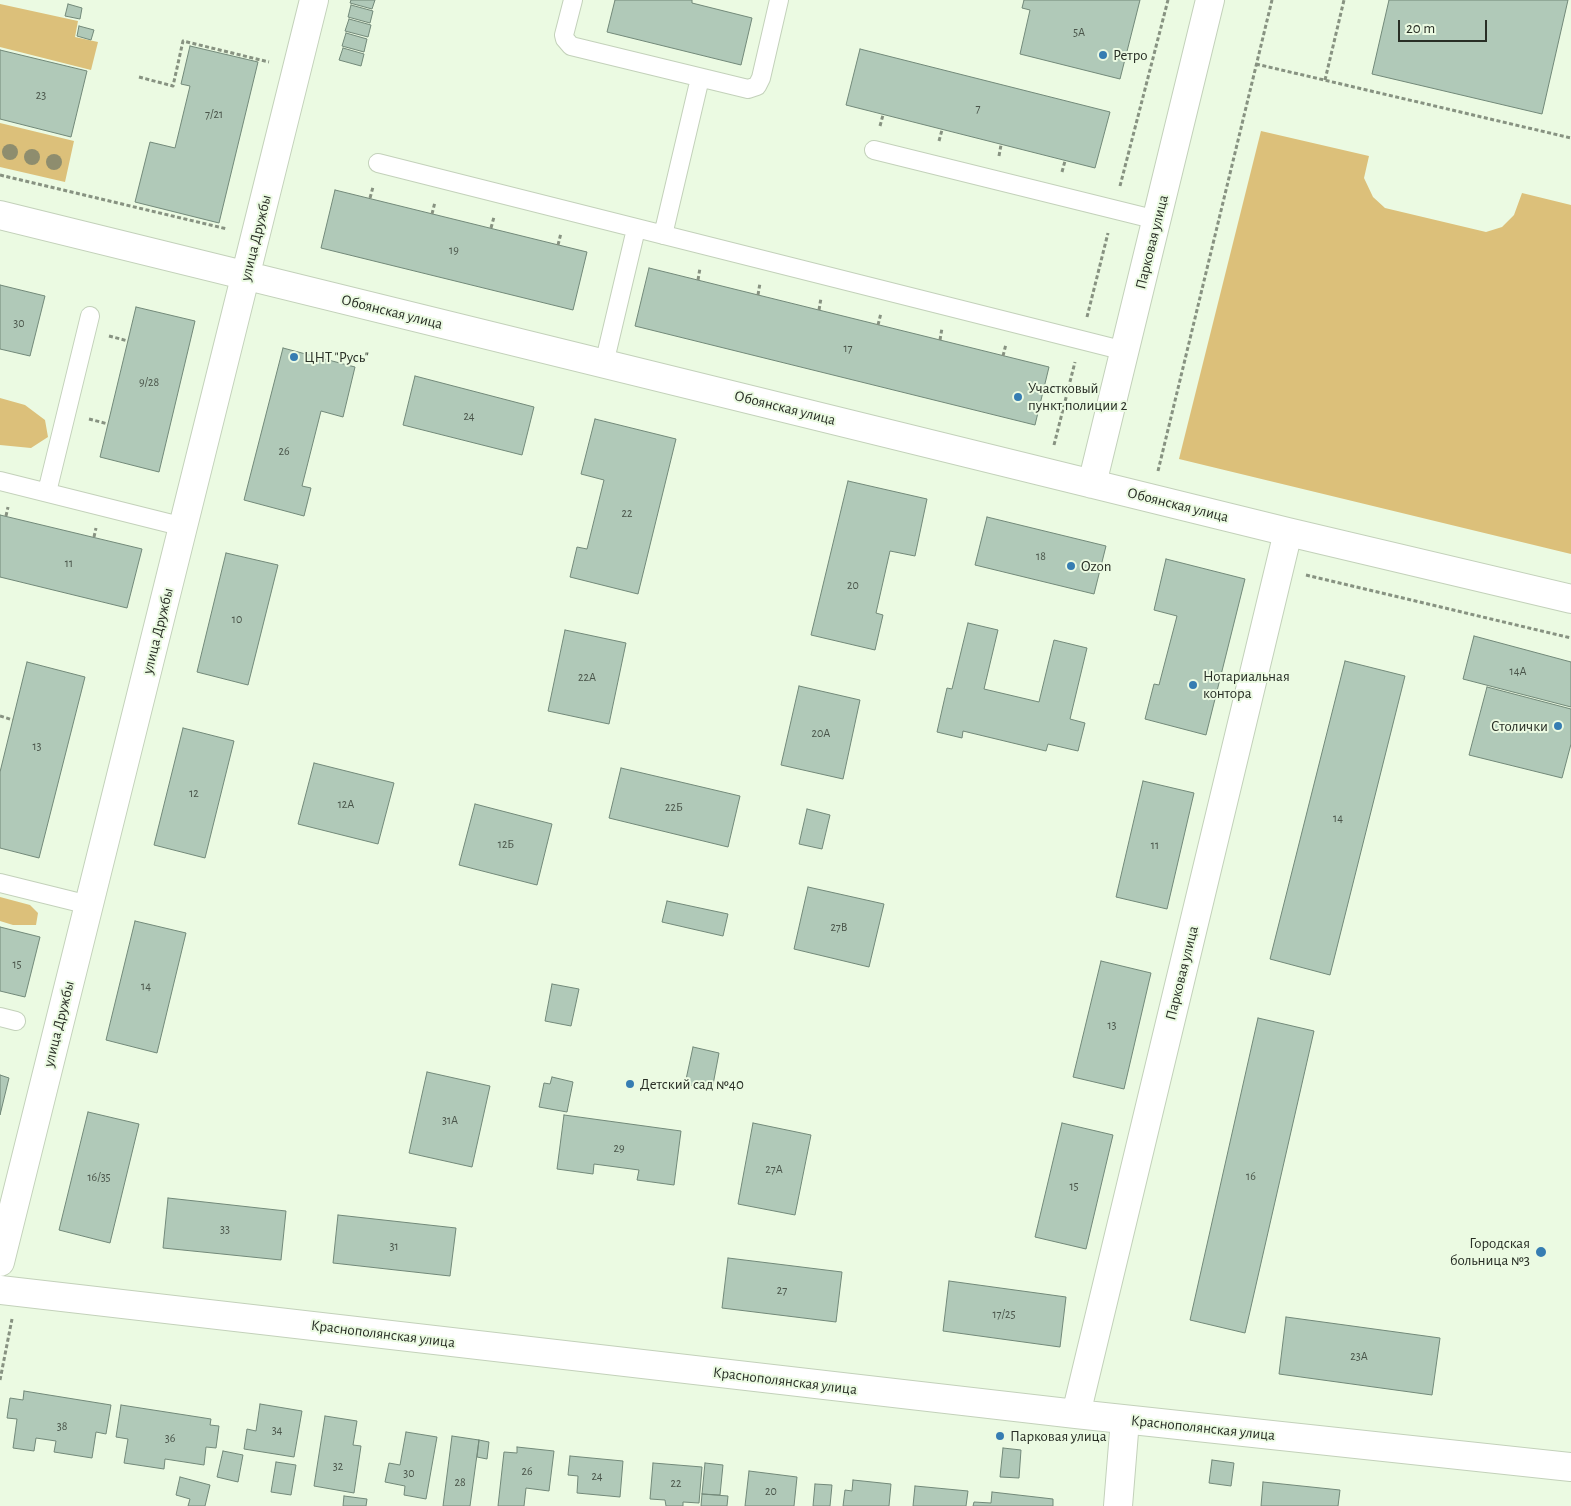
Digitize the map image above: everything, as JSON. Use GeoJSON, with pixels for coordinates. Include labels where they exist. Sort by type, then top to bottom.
{"type":"FeatureCollection","features":[{"type":"Feature","properties":{"kind":"street","name":"улица Дружбы"},"geometry":{"type":"LineString","coordinates":[[0,1262],[314,0]]}},
{"type":"Feature","properties":{"kind":"street","name":"Парковая улица"},"geometry":{"type":"LineString","coordinates":[[1092,484],[1210,0]]}},
{"type":"Feature","properties":{"kind":"street","name":"Обоянская улица"},"geometry":{"type":"LineString","coordinates":[[0,215],[1288,532],[1571,599]]}},
{"type":"Feature","properties":{"kind":"street","name":"Парковая улица"},"geometry":{"type":"LineString","coordinates":[[1076,1414],[1288,532]]}},
{"type":"Feature","properties":{"kind":"street","name":"Краснополянская улица"},"geometry":{"type":"LineString","coordinates":[[0,1290],[1125,1420],[1571,1467]]}},
{"type":"Feature","properties":{"kind":"street"},"geometry":{"type":"LineString","coordinates":[[1118,1506],[1125,1420]]}},
{"type":"Feature","properties":{"kind":"lane"},"geometry":{"type":"LineString","coordinates":[[573,0],[564,35],[571,46],[748,89],[757,86],[762,78],[779,0]]}},
{"type":"Feature","properties":{"kind":"lane"},"geometry":{"type":"LineString","coordinates":[[663,235],[700,78]]}},
{"type":"Feature","properties":{"kind":"lane"},"geometry":{"type":"LineString","coordinates":[[874,150],[1157,220]]}},
{"type":"Feature","properties":{"kind":"lane"},"geometry":{"type":"LineString","coordinates":[[378,164],[1125,352]]}},
{"type":"Feature","properties":{"kind":"lane"},"geometry":{"type":"LineString","coordinates":[[604,364],[636,229]]}},
{"type":"Feature","properties":{"kind":"lane"},"geometry":{"type":"LineString","coordinates":[[47,492],[90,316]]}},
{"type":"Feature","properties":{"kind":"lane"},"geometry":{"type":"LineString","coordinates":[[0,481],[184,527]]}},
{"type":"Feature","properties":{"kind":"lane"},"geometry":{"type":"LineString","coordinates":[[0,883],[89,905]]}},
{"type":"Feature","properties":{"kind":"path"},"geometry":{"type":"LineString","coordinates":[[1047,473],[1168,0]]}},
{"type":"Feature","properties":{"kind":"path"},"geometry":{"type":"LineString","coordinates":[[1156,476],[1272,0]]}},
{"type":"Feature","properties":{"kind":"path"},"geometry":{"type":"LineString","coordinates":[[1325,80],[1344,0]]}},
{"type":"Feature","properties":{"kind":"path"},"geometry":{"type":"LineString","coordinates":[[139,77],[173,86],[184,41],[277,64]]}},
{"type":"Feature","properties":{"kind":"path"},"geometry":{"type":"LineString","coordinates":[[1256,64],[1571,138]]}},
{"type":"Feature","properties":{"kind":"path"},"geometry":{"type":"LineString","coordinates":[[0,175],[228,229]]}},
{"type":"Feature","properties":{"kind":"path"},"geometry":{"type":"LineString","coordinates":[[1279,569],[1571,638]]}},
{"type":"Feature","properties":{"kind":"path"},"geometry":{"type":"LineString","coordinates":[[0,716],[13,720]]}},
{"type":"Feature","properties":{"kind":"path"},"geometry":{"type":"LineString","coordinates":[[0,1380],[14,1314]]}},
{"type":"Feature","properties":{"kind":"shaded area"},"geometry":{"type":"Polygon","coordinates":[[[0,4],[78,21],[75,37],[98,42],[91,70],[0,47],[0,4]]]}},
{"type":"Feature","properties":{"kind":"shaded area"},"geometry":{"type":"Polygon","coordinates":[[[0,123],[74,141],[65,182],[0,167],[0,123]]]}},
{"type":"Feature","properties":{"kind":"shaded area"},"geometry":{"type":"Polygon","coordinates":[[[1261,131],[1369,156],[1364,178],[1373,197],[1385,208],[1486,232],[1502,227],[1514,215],[1522,193],[1571,205],[1571,554],[1179,459],[1261,131]]]}},
{"type":"Feature","properties":{"kind":"shaded area"},"geometry":{"type":"Polygon","coordinates":[[[0,398],[25,405],[45,420],[48,437],[31,448],[0,445],[0,398]]]}},
{"type":"Feature","properties":{"kind":"shaded area"},"geometry":{"type":"Polygon","coordinates":[[[0,897],[30,905],[38,913],[36,925],[13,925],[0,921],[0,897]]]}},
{"type":"Feature","properties":{"kind":"building"},"geometry":{"type":"Polygon","coordinates":[[[351,0],[375,0],[372,9],[350,3],[351,0]]]}},
{"type":"Feature","properties":{"kind":"building"},"geometry":{"type":"Polygon","coordinates":[[[615,0],[692,0],[692,3],[752,18],[741,65],[607,32],[615,0]]]}},
{"type":"Feature","properties":{"kind":"building"},"geometry":{"type":"Polygon","coordinates":[[[1024,0],[1140,0],[1120,79],[1020,54],[1030,10],[1022,8],[1024,0]]]}},
{"type":"Feature","properties":{"kind":"building"},"geometry":{"type":"Polygon","coordinates":[[[1389,0],[1568,0],[1542,114],[1372,74],[1389,0]]]}},
{"type":"Feature","properties":{"kind":"building"},"geometry":{"type":"Polygon","coordinates":[[[68,4],[82,8],[80,19],[65,16],[68,4]]]}},
{"type":"Feature","properties":{"kind":"building"},"geometry":{"type":"Polygon","coordinates":[[[351,5],[373,11],[370,23],[348,17],[351,5]]]}},
{"type":"Feature","properties":{"kind":"building"},"geometry":{"type":"Polygon","coordinates":[[[349,19],[371,25],[368,37],[345,31],[349,19]]]}},
{"type":"Feature","properties":{"kind":"building"},"geometry":{"type":"Polygon","coordinates":[[[79,26],[94,30],[91,40],[77,36],[79,26]]]}},
{"type":"Feature","properties":{"kind":"building"},"geometry":{"type":"Polygon","coordinates":[[[346,33],[367,39],[364,52],[342,46],[346,33]]]}},
{"type":"Feature","properties":{"kind":"building"},"geometry":{"type":"Polygon","coordinates":[[[190,46],[258,62],[219,223],[135,202],[150,142],[175,148],[190,86],[181,84],[190,46]]]}},
{"type":"Feature","properties":{"kind":"building"},"geometry":{"type":"Polygon","coordinates":[[[343,48],[364,54],[361,66],[339,60],[343,48]]]}},
{"type":"Feature","properties":{"kind":"building"},"geometry":{"type":"Polygon","coordinates":[[[860,49],[1110,112],[1095,168],[846,105],[860,49]]]}},
{"type":"Feature","properties":{"kind":"building"},"geometry":{"type":"Polygon","coordinates":[[[0,50],[87,71],[71,137],[0,119],[0,50]]]}},
{"type":"Feature","properties":{"kind":"building"},"geometry":{"type":"Polygon","coordinates":[[[335,190],[587,252],[573,310],[321,248],[335,190]]]}},
{"type":"Feature","properties":{"kind":"building"},"geometry":{"type":"Polygon","coordinates":[[[649,268],[1049,367],[1035,425],[635,326],[649,268]]]}},
{"type":"Feature","properties":{"kind":"building"},"geometry":{"type":"Polygon","coordinates":[[[0,285],[45,296],[30,356],[0,349],[0,285]]]}},
{"type":"Feature","properties":{"kind":"building"},"geometry":{"type":"Polygon","coordinates":[[[136,307],[195,321],[159,472],[100,457],[136,307]]]}},
{"type":"Feature","properties":{"kind":"building"},"geometry":{"type":"Polygon","coordinates":[[[283,348],[355,367],[343,417],[321,411],[302,486],[311,488],[304,516],[244,500],[283,348]]]}},
{"type":"Feature","properties":{"kind":"building"},"geometry":{"type":"Polygon","coordinates":[[[415,376],[534,407],[522,455],[403,425],[415,376]]]}},
{"type":"Feature","properties":{"kind":"building"},"geometry":{"type":"Polygon","coordinates":[[[595,419],[676,439],[638,594],[570,577],[577,547],[587,549],[604,480],[581,474],[595,419]]]}},
{"type":"Feature","properties":{"kind":"building"},"geometry":{"type":"Polygon","coordinates":[[[848,481],[927,499],[915,556],[890,551],[876,613],[883,615],[875,650],[811,635],[848,481]]]}},
{"type":"Feature","properties":{"kind":"building"},"geometry":{"type":"Polygon","coordinates":[[[0,515],[142,549],[127,608],[0,577],[0,515]]]}},
{"type":"Feature","properties":{"kind":"building"},"geometry":{"type":"Polygon","coordinates":[[[987,517],[1106,546],[1094,594],[975,565],[987,517]]]}},
{"type":"Feature","properties":{"kind":"building"},"geometry":{"type":"Polygon","coordinates":[[[226,553],[278,565],[248,685],[197,672],[226,553]]]}},
{"type":"Feature","properties":{"kind":"building"},"geometry":{"type":"Polygon","coordinates":[[[1166,559],[1245,579],[1206,735],[1145,719],[1154,684],[1159,685],[1177,616],[1154,610],[1166,559]]]}},
{"type":"Feature","properties":{"kind":"building"},"geometry":{"type":"Polygon","coordinates":[[[968,623],[998,630],[984,689],[1039,702],[1054,640],[1087,648],[1070,719],[1085,723],[1078,751],[1048,744],[1046,751],[963,731],[962,738],[937,732],[947,688],[952,689],[968,623]]]}},
{"type":"Feature","properties":{"kind":"building"},"geometry":{"type":"Polygon","coordinates":[[[565,630],[626,643],[609,724],[548,711],[565,630]]]}},
{"type":"Feature","properties":{"kind":"building"},"geometry":{"type":"Polygon","coordinates":[[[1474,636],[1571,662],[1571,707],[1463,679],[1474,636]]]}},
{"type":"Feature","properties":{"kind":"building"},"geometry":{"type":"Polygon","coordinates":[[[1345,661],[1405,676],[1330,975],[1270,959],[1345,661]]]}},
{"type":"Feature","properties":{"kind":"building"},"geometry":{"type":"Polygon","coordinates":[[[27,662],[85,677],[39,858],[0,848],[0,772],[27,662]]]}},
{"type":"Feature","properties":{"kind":"building"},"geometry":{"type":"Polygon","coordinates":[[[799,686],[860,700],[843,779],[781,765],[799,686]]]}},
{"type":"Feature","properties":{"kind":"building"},"geometry":{"type":"Polygon","coordinates":[[[1487,687],[1571,709],[1571,744],[1562,778],[1469,755],[1487,687]]]}},
{"type":"Feature","properties":{"kind":"building"},"geometry":{"type":"Polygon","coordinates":[[[183,728],[234,741],[205,858],[154,845],[183,728]]]}},
{"type":"Feature","properties":{"kind":"building"},"geometry":{"type":"Polygon","coordinates":[[[314,763],[394,783],[378,844],[298,824],[314,763]]]}},
{"type":"Feature","properties":{"kind":"building"},"geometry":{"type":"Polygon","coordinates":[[[621,768],[740,796],[728,847],[609,818],[621,768]]]}},
{"type":"Feature","properties":{"kind":"building"},"geometry":{"type":"Polygon","coordinates":[[[1143,781],[1194,793],[1167,909],[1116,897],[1143,781]]]}},
{"type":"Feature","properties":{"kind":"building"},"geometry":{"type":"Polygon","coordinates":[[[475,804],[552,824],[537,885],[459,865],[475,804]]]}},
{"type":"Feature","properties":{"kind":"building"},"geometry":{"type":"Polygon","coordinates":[[[807,809],[830,815],[822,849],[799,844],[807,809]]]}},
{"type":"Feature","properties":{"kind":"building"},"geometry":{"type":"Polygon","coordinates":[[[808,887],[884,904],[869,967],[794,949],[808,887]]]}},
{"type":"Feature","properties":{"kind":"building"},"geometry":{"type":"Polygon","coordinates":[[[667,901],[728,914],[723,936],[662,922],[667,901]]]}},
{"type":"Feature","properties":{"kind":"building"},"geometry":{"type":"Polygon","coordinates":[[[135,921],[186,933],[157,1053],[106,1040],[135,921]]]}},
{"type":"Feature","properties":{"kind":"building"},"geometry":{"type":"Polygon","coordinates":[[[0,927],[40,937],[25,997],[0,991],[0,927]]]}},
{"type":"Feature","properties":{"kind":"building"},"geometry":{"type":"Polygon","coordinates":[[[1101,961],[1151,973],[1124,1089],[1073,1077],[1101,961]]]}},
{"type":"Feature","properties":{"kind":"building"},"geometry":{"type":"Polygon","coordinates":[[[552,984],[579,989],[571,1026],[545,1021],[552,984]]]}},
{"type":"Feature","properties":{"kind":"building"},"geometry":{"type":"Polygon","coordinates":[[[1258,1018],[1314,1031],[1245,1333],[1190,1320],[1258,1018]]]}},
{"type":"Feature","properties":{"kind":"building"},"geometry":{"type":"Polygon","coordinates":[[[693,1047],[719,1053],[712,1090],[685,1084],[693,1047]]]}},
{"type":"Feature","properties":{"kind":"building"},"geometry":{"type":"Polygon","coordinates":[[[427,1072],[490,1086],[472,1167],[409,1153],[427,1072]]]}},
{"type":"Feature","properties":{"kind":"building"},"geometry":{"type":"Polygon","coordinates":[[[0,1075],[9,1078],[0,1115],[0,1075]]]}},
{"type":"Feature","properties":{"kind":"building"},"geometry":{"type":"Polygon","coordinates":[[[552,1077],[573,1082],[567,1112],[539,1107],[544,1083],[550,1084],[552,1077]]]}},
{"type":"Feature","properties":{"kind":"building"},"geometry":{"type":"Polygon","coordinates":[[[88,1112],[139,1124],[110,1243],[59,1230],[88,1112]]]}},
{"type":"Feature","properties":{"kind":"building"},"geometry":{"type":"Polygon","coordinates":[[[564,1115],[681,1131],[674,1185],[637,1180],[639,1170],[594,1164],[593,1174],[557,1169],[564,1115]]]}},
{"type":"Feature","properties":{"kind":"building"},"geometry":{"type":"Polygon","coordinates":[[[753,1123],[811,1135],[795,1215],[738,1204],[753,1123]]]}},
{"type":"Feature","properties":{"kind":"building"},"geometry":{"type":"Polygon","coordinates":[[[1062,1123],[1113,1135],[1086,1249],[1035,1237],[1062,1123]]]}},
{"type":"Feature","properties":{"kind":"building"},"geometry":{"type":"Polygon","coordinates":[[[168,1198],[286,1211],[281,1260],[163,1248],[168,1198]]]}},
{"type":"Feature","properties":{"kind":"building"},"geometry":{"type":"Polygon","coordinates":[[[338,1215],[456,1228],[450,1276],[333,1263],[338,1215]]]}},
{"type":"Feature","properties":{"kind":"building"},"geometry":{"type":"Polygon","coordinates":[[[728,1258],[842,1272],[836,1322],[722,1308],[728,1258]]]}},
{"type":"Feature","properties":{"kind":"building"},"geometry":{"type":"Polygon","coordinates":[[[949,1281],[1066,1297],[1060,1347],[943,1331],[949,1281]]]}},
{"type":"Feature","properties":{"kind":"building"},"geometry":{"type":"Polygon","coordinates":[[[1286,1317],[1440,1338],[1432,1395],[1279,1374],[1286,1317]]]}},
{"type":"Feature","properties":{"kind":"building"},"geometry":{"type":"Polygon","coordinates":[[[24,1391],[111,1405],[106,1434],[96,1432],[92,1458],[54,1452],[56,1441],[36,1438],[34,1451],[13,1448],[17,1419],[7,1418],[10,1398],[23,1400],[24,1391]]]}},
{"type":"Feature","properties":{"kind":"building"},"geometry":{"type":"Polygon","coordinates":[[[260,1404],[302,1411],[294,1457],[244,1449],[247,1429],[256,1431],[260,1404]]]}},
{"type":"Feature","properties":{"kind":"building"},"geometry":{"type":"Polygon","coordinates":[[[121,1405],[211,1419],[210,1425],[219,1426],[216,1448],[206,1447],[204,1465],[165,1459],[164,1469],[124,1463],[128,1439],[116,1437],[121,1405]]]}},
{"type":"Feature","properties":{"kind":"building"},"geometry":{"type":"Polygon","coordinates":[[[325,1416],[357,1421],[353,1445],[361,1446],[354,1493],[314,1486],[325,1416]]]}},
{"type":"Feature","properties":{"kind":"building"},"geometry":{"type":"Polygon","coordinates":[[[406,1432],[437,1437],[426,1499],[404,1495],[405,1486],[385,1482],[389,1463],[400,1465],[406,1432]]]}},
{"type":"Feature","properties":{"kind":"building"},"geometry":{"type":"Polygon","coordinates":[[[452,1436],[479,1440],[470,1506],[443,1506],[452,1436]]]}},
{"type":"Feature","properties":{"kind":"building"},"geometry":{"type":"Polygon","coordinates":[[[479,1440],[489,1442],[487,1459],[477,1457],[479,1440]]]}},
{"type":"Feature","properties":{"kind":"building"},"geometry":{"type":"Polygon","coordinates":[[[517,1447],[554,1451],[549,1491],[526,1488],[524,1506],[498,1506],[504,1452],[517,1453],[517,1447]]]}},
{"type":"Feature","properties":{"kind":"building"},"geometry":{"type":"Polygon","coordinates":[[[1003,1448],[1021,1450],[1019,1478],[1000,1477],[1003,1448]]]}},
{"type":"Feature","properties":{"kind":"building"},"geometry":{"type":"Polygon","coordinates":[[[223,1451],[243,1455],[238,1482],[217,1477],[223,1451]]]}},
{"type":"Feature","properties":{"kind":"building"},"geometry":{"type":"Polygon","coordinates":[[[570,1456],[623,1461],[620,1497],[577,1493],[578,1476],[568,1475],[570,1456]]]}},
{"type":"Feature","properties":{"kind":"building"},"geometry":{"type":"Polygon","coordinates":[[[1212,1460],[1234,1463],[1231,1486],[1209,1483],[1212,1460]]]}},
{"type":"Feature","properties":{"kind":"building"},"geometry":{"type":"Polygon","coordinates":[[[276,1462],[296,1465],[291,1495],[271,1492],[276,1462]]]}},
{"type":"Feature","properties":{"kind":"building"},"geometry":{"type":"Polygon","coordinates":[[[653,1463],[702,1467],[699,1503],[683,1502],[683,1506],[666,1506],[665,1500],[650,1499],[653,1463]]]}},
{"type":"Feature","properties":{"kind":"building"},"geometry":{"type":"Polygon","coordinates":[[[705,1463],[723,1465],[720,1495],[702,1494],[705,1463]]]}},
{"type":"Feature","properties":{"kind":"building"},"geometry":{"type":"Polygon","coordinates":[[[749,1471],[797,1477],[794,1506],[745,1506],[749,1471]]]}},
{"type":"Feature","properties":{"kind":"building"},"geometry":{"type":"Polygon","coordinates":[[[180,1477],[210,1485],[205,1506],[188,1506],[190,1499],[176,1495],[180,1477]]]}},
{"type":"Feature","properties":{"kind":"building"},"geometry":{"type":"Polygon","coordinates":[[[853,1480],[891,1484],[889,1506],[843,1506],[845,1490],[852,1491],[853,1480]]]}},
{"type":"Feature","properties":{"kind":"building"},"geometry":{"type":"Polygon","coordinates":[[[1263,1482],[1340,1490],[1338,1506],[1261,1506],[1263,1482]]]}},
{"type":"Feature","properties":{"kind":"building"},"geometry":{"type":"Polygon","coordinates":[[[815,1484],[832,1485],[830,1506],[813,1506],[815,1484]]]}},
{"type":"Feature","properties":{"kind":"building"},"geometry":{"type":"Polygon","coordinates":[[[915,1486],[968,1491],[966,1506],[913,1506],[915,1486]]]}},
{"type":"Feature","properties":{"kind":"building"},"geometry":{"type":"Polygon","coordinates":[[[992,1492],[1053,1499],[1053,1506],[973,1506],[974,1502],[991,1503],[992,1492]]]}},
{"type":"Feature","properties":{"kind":"building"},"geometry":{"type":"Polygon","coordinates":[[[702,1494],[728,1496],[727,1506],[701,1506],[702,1494]]]}},
{"type":"Feature","properties":{"kind":"building"},"geometry":{"type":"Polygon","coordinates":[[[344,1496],[367,1499],[366,1506],[343,1506],[344,1496]]]}},
{"type":"Feature","properties":{"kind":"place","name":"Ретро"},"geometry":{"type":"Point","coordinates":[1103,55]}},
{"type":"Feature","properties":{"kind":"place","name":"ЦНТ \"Русь\""},"geometry":{"type":"Point","coordinates":[294,357]}},
{"type":"Feature","properties":{"kind":"place","name":"Участковый пункт полиции 2"},"geometry":{"type":"Point","coordinates":[1018,397]}},
{"type":"Feature","properties":{"kind":"place","name":"Ozon"},"geometry":{"type":"Point","coordinates":[1071,566]}},
{"type":"Feature","properties":{"kind":"place","name":"Нотариальная контора"},"geometry":{"type":"Point","coordinates":[1193,685]}},
{"type":"Feature","properties":{"kind":"place","name":"Столички"},"geometry":{"type":"Point","coordinates":[1558,726]}},
{"type":"Feature","properties":{"kind":"place","name":"Детский сад №40"},"geometry":{"type":"Point","coordinates":[630,1084]}},
{"type":"Feature","properties":{"kind":"place","name":"Городская больница №3"},"geometry":{"type":"Point","coordinates":[1541,1252]}},
{"type":"Feature","properties":{"kind":"place","name":"Парковая улица"},"geometry":{"type":"Point","coordinates":[1000,1436]}}]}
